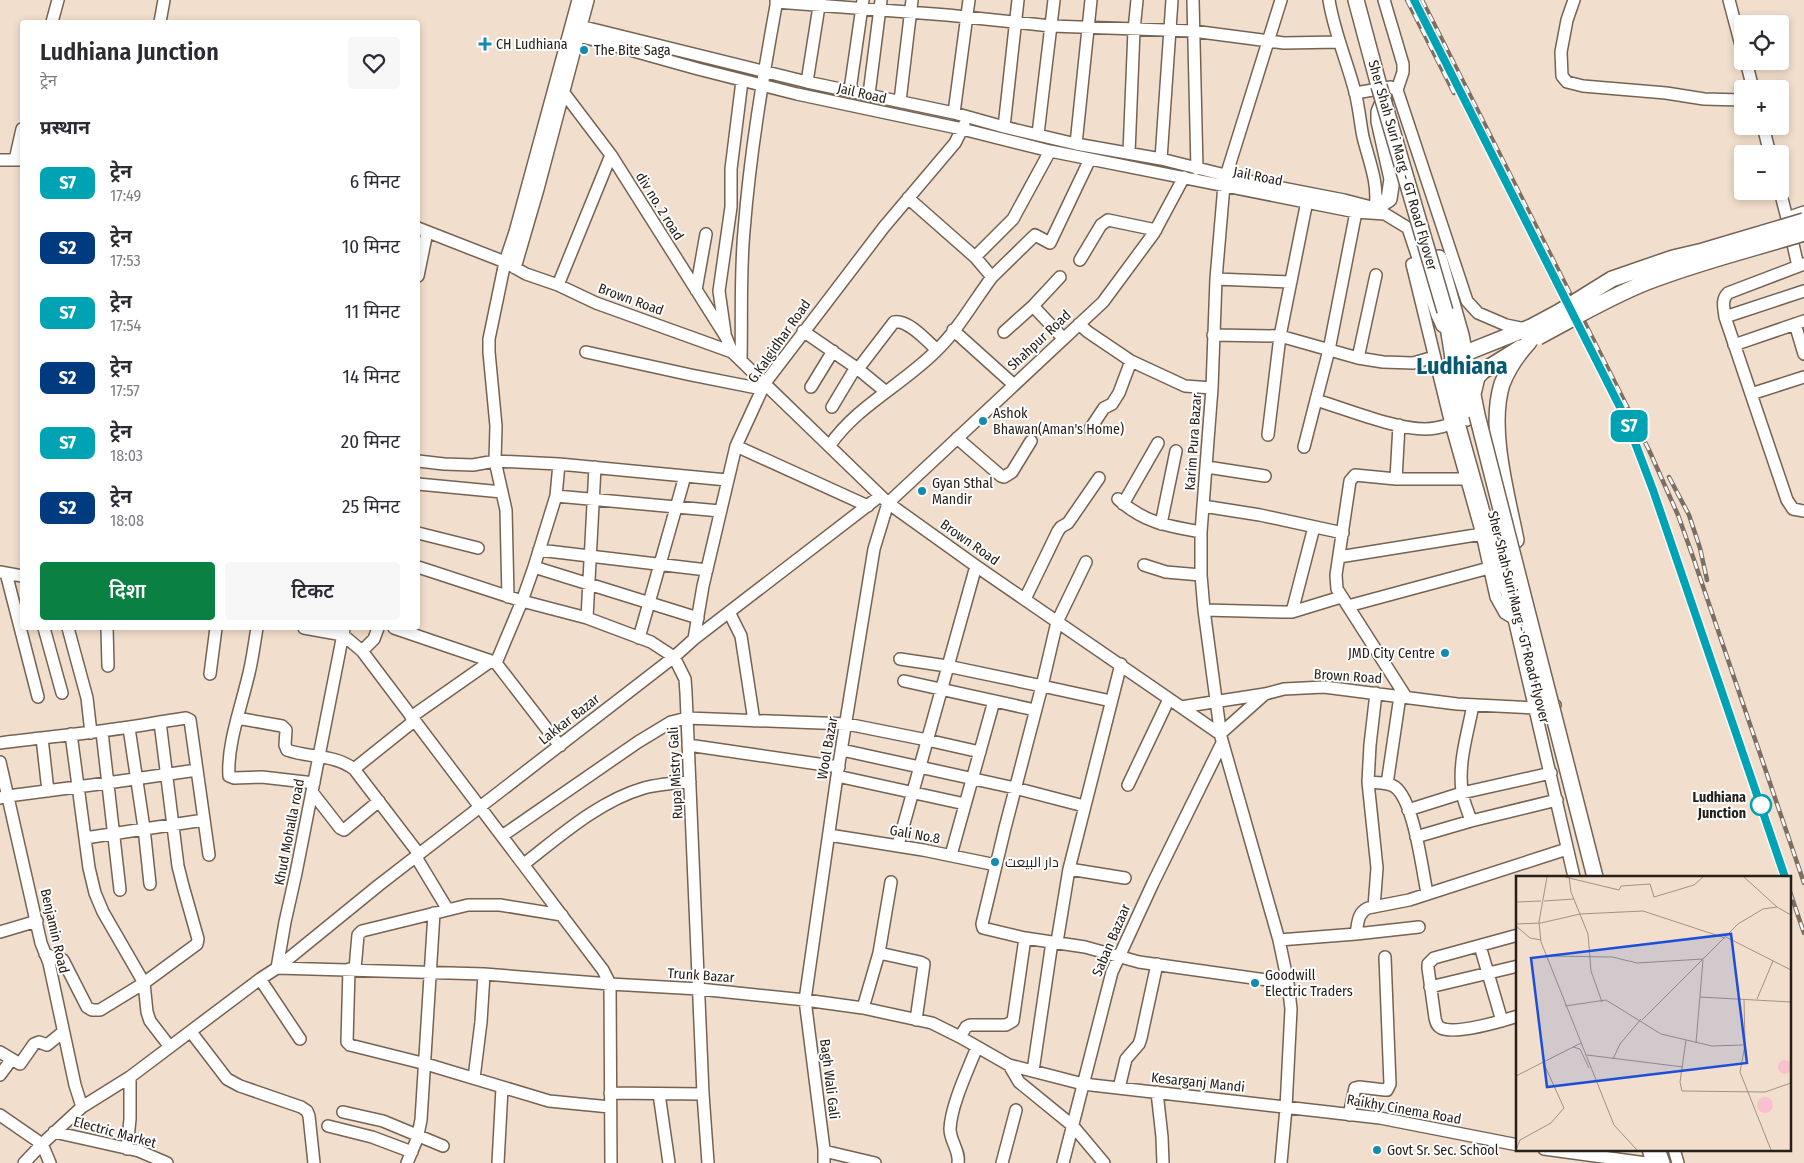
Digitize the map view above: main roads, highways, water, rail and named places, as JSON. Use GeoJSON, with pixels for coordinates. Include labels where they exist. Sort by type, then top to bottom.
{"type":"FeatureCollection","features":[{"type":"Feature","properties":{"kind":"main road","name":"Sher Shah Suri Marg - GT Road Flyover"},"geometry":{"type":"LineString","coordinates":[[1356,0],[1390,92],[1449,330],[1458,356],[1585,876]]}},
{"type":"Feature","properties":{"kind":"main road","name":"Sher Shah Suri Marg - GT Road Flyover"},"geometry":{"type":"LineString","coordinates":[[1365,0],[1451,274],[1461,335],[1458,356],[1468,370],[1472,395],[1595,876]]}},
{"type":"Feature","properties":{"kind":"main road"},"geometry":{"type":"LineString","coordinates":[[1384,204],[1392,179],[1379,121],[1379,112],[1390,92]]}},
{"type":"Feature","properties":{"kind":"main road"},"geometry":{"type":"LineString","coordinates":[[1498,436],[1472,395],[1477,377],[1483,370],[1559,312],[1612,279],[1674,258],[1804,221]]}},
{"type":"Feature","properties":{"kind":"main road"},"geometry":{"type":"LineString","coordinates":[[1468,370],[1527,338],[1646,282],[1804,233]]}},
{"type":"Feature","properties":{"kind":"main road"},"geometry":{"type":"LineString","coordinates":[[1450,382],[1448,374],[1458,356],[1527,338]]}},
{"type":"Feature","properties":{"kind":"main road"},"geometry":{"type":"LineString","coordinates":[[1527,338],[1502,385],[1498,401],[1498,436],[1512,520],[1531,608]]}},
{"type":"Feature","properties":{"kind":"main road"},"geometry":{"type":"LineString","coordinates":[[1657,1150],[1662,1163]]}},
{"type":"Feature","properties":{"kind":"main road"},"geometry":{"type":"LineString","coordinates":[[1667,1150],[1672,1163]]}},
{"type":"Feature","properties":{"kind":"railway"},"geometry":{"type":"LineString","coordinates":[[1407,0],[1454,93]]}},
{"type":"Feature","properties":{"kind":"railway"},"geometry":{"type":"LineString","coordinates":[[1422,0],[1649,450],[1678,515],[1804,883]]}},
{"type":"Feature","properties":{"kind":"railway"},"geometry":{"type":"LineString","coordinates":[[1626,419],[1653,490],[1785,876]]}},
{"type":"Feature","properties":{"kind":"railway"},"geometry":{"type":"LineString","coordinates":[[1669,477],[1689,515],[1700,548],[1707,580]]}},
{"type":"Feature","properties":{"kind":"railway"},"geometry":{"type":"LineString","coordinates":[[1792,898],[1804,933]]}},
{"type":"Feature","properties":{"kind":"train","name":"S7"},"geometry":{"type":"LineString","coordinates":[[1414,0],[1626,419],[1641,455],[1785,876]]}},
{"type":"Feature","properties":{"kind":"place","name":"CH Ludhiana"},"geometry":{"type":"Point","coordinates":[485,44]}},
{"type":"Feature","properties":{"kind":"place","name":"The Bite Saga"},"geometry":{"type":"Point","coordinates":[584,50]}},
{"type":"Feature","properties":{"kind":"place","name":"Ashok Bhawan(Aman's Home)"},"geometry":{"type":"Point","coordinates":[983,421]}},
{"type":"Feature","properties":{"kind":"place","name":"Gyan Sthal Mandir"},"geometry":{"type":"Point","coordinates":[922,491]}},
{"type":"Feature","properties":{"kind":"place","name":"JMD City Centre"},"geometry":{"type":"Point","coordinates":[1445,653]}},
{"type":"Feature","properties":{"kind":"place","name":"Ludhiana Junction"},"geometry":{"type":"Point","coordinates":[1761,805]}},
{"type":"Feature","properties":{"kind":"place","name":"دار البیعت"},"geometry":{"type":"Point","coordinates":[995,862]}},
{"type":"Feature","properties":{"kind":"place","name":"Goodwill Electric Traders"},"geometry":{"type":"Point","coordinates":[1255,983]}},
{"type":"Feature","properties":{"kind":"place","name":"Govt Sr. Sec. School"},"geometry":{"type":"Point","coordinates":[1377,1150]}},
{"type":"Feature","properties":{"kind":"district","name":"Ludhiana"},"geometry":{"type":"Point","coordinates":[1462,366]}}]}
